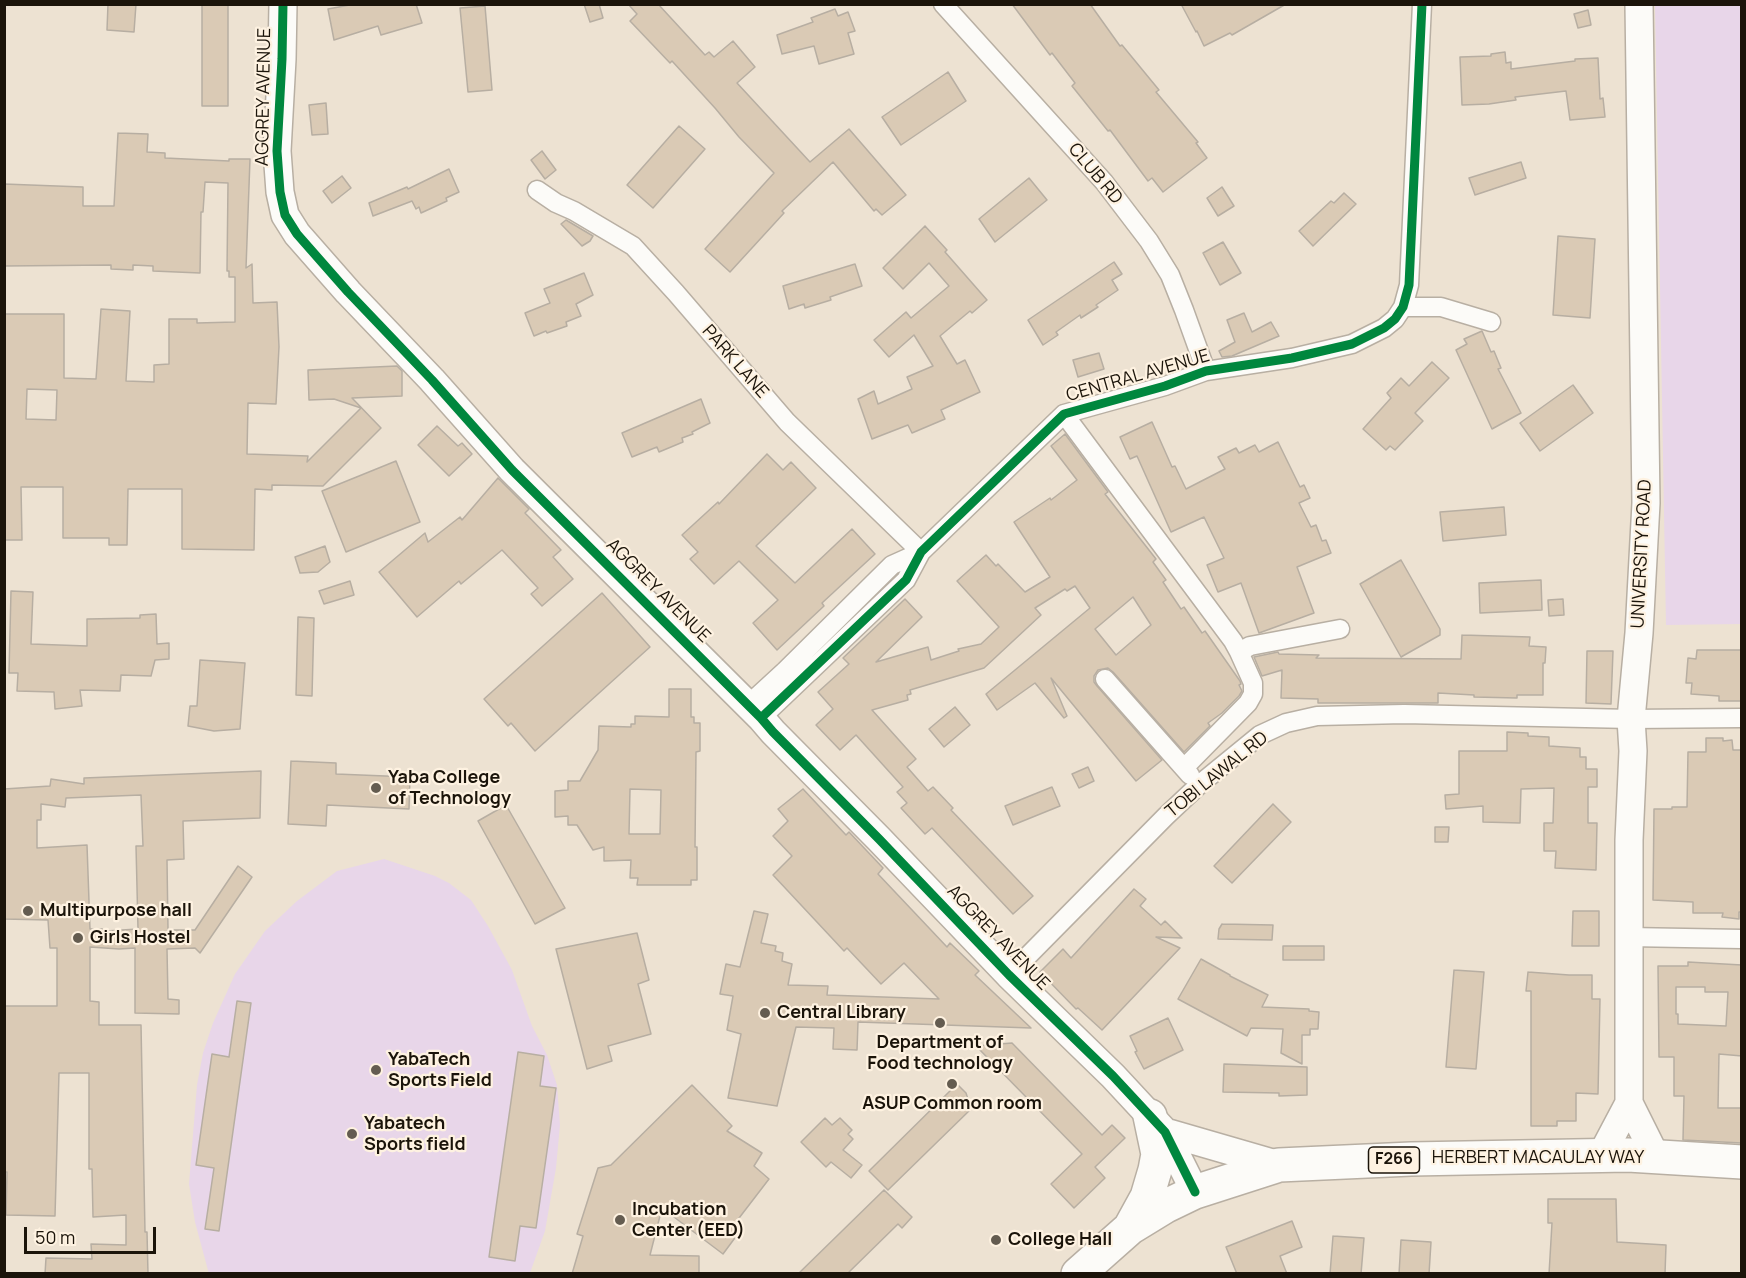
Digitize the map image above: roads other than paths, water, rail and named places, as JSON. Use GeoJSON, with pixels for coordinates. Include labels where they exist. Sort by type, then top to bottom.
{"type":"FeatureCollection","features":[{"type":"Feature","properties":{"kind":"highway"},"geometry":{"type":"LineString","coordinates":[[1130,1228],[1147,1197],[1155,1170],[1158,1154],[1158,1124]]}},
{"type":"Feature","properties":{"kind":"highway","name":"HERBERT MACAULAY WAY"},"geometry":{"type":"LineString","coordinates":[[1077,1274],[1130,1228],[1166,1206],[1221,1182],[1279,1165],[1411,1159],[1601,1156],[1742,1162]]}},
{"type":"Feature","properties":{"kind":"highway","name":"HERBERT MACAULAY WAY"},"geometry":{"type":"LineString","coordinates":[[1108,1274],[1166,1229],[1204,1210],[1252,1191],[1304,1181],[1514,1173],[1626,1173],[1742,1178]]}},
{"type":"Feature","properties":{"kind":"street","name":"AGGREY AVENUE"},"geometry":{"type":"LineString","coordinates":[[283,4],[278,161],[280,192],[285,215],[297,234],[512,470],[755,711],[772,732],[879,839],[1009,975],[1113,1076],[1158,1124]]}},
{"type":"Feature","properties":{"kind":"street","name":"CLUB RD"},"geometry":{"type":"LineString","coordinates":[[943,4],[1104,182],[1149,241],[1170,275],[1206,371]]}},
{"type":"Feature","properties":{"kind":"street"},"geometry":{"type":"LineString","coordinates":[[1422,4],[1409,285],[1403,307],[1441,307],[1491,322]]}},
{"type":"Feature","properties":{"kind":"street","name":"UNIVERSITY ROAD"},"geometry":{"type":"LineString","coordinates":[[1629,1103],[1629,840],[1633,751],[1631,719],[1639,633],[1646,503],[1639,4]]}},
{"type":"Feature","properties":{"kind":"street","name":"PARK LANE"},"geometry":{"type":"LineString","coordinates":[[537,190],[633,246],[787,422],[921,552]]}},
{"type":"Feature","properties":{"kind":"street","name":"CENTRAL AVENUE"},"geometry":{"type":"LineString","coordinates":[[755,711],[802,666],[892,565],[921,552],[995,478],[1064,414],[1165,386],[1206,371],[1292,358],[1352,344],[1384,328],[1395,319],[1403,307]]}},
{"type":"Feature","properties":{"kind":"street"},"geometry":{"type":"LineString","coordinates":[[1064,414],[1233,641],[1253,683],[1253,694],[1248,703],[1184,768]]}},
{"type":"Feature","properties":{"kind":"street"},"geometry":{"type":"LineString","coordinates":[[1239,652],[1250,646],[1340,629]]}},
{"type":"Feature","properties":{"kind":"street"},"geometry":{"type":"LineString","coordinates":[[1105,679],[1200,784]]}},
{"type":"Feature","properties":{"kind":"street","name":"TOBI LAWAL RD"},"geometry":{"type":"LineString","coordinates":[[1009,975],[1200,784],[1260,735],[1286,723],[1317,716],[1404,714],[1631,719],[1742,718]]}},
{"type":"Feature","properties":{"kind":"street"},"geometry":{"type":"LineString","coordinates":[[1628,937],[1742,939]]}},
{"type":"Feature","properties":{"kind":"street"},"geometry":{"type":"LineString","coordinates":[[1601,1156],[1629,1103]]}},
{"type":"Feature","properties":{"kind":"street"},"geometry":{"type":"LineString","coordinates":[[1629,1103],[1656,1157]]}},
{"type":"Feature","properties":{"kind":"street"},"geometry":{"type":"LineString","coordinates":[[1158,1124],[1279,1165]]}},
{"type":"Feature","properties":{"kind":"street"},"geometry":{"type":"LineString","coordinates":[[1158,1124],[1194,1192]]}},
{"type":"Feature","properties":{"kind":"place","name":"Yaba College of Technology"},"geometry":{"type":"Point","coordinates":[376,788]}},
{"type":"Feature","properties":{"kind":"place","name":"Multipurpose hall"},"geometry":{"type":"Point","coordinates":[28,911]}},
{"type":"Feature","properties":{"kind":"place","name":"Girls Hostel"},"geometry":{"type":"Point","coordinates":[78,938]}},
{"type":"Feature","properties":{"kind":"place","name":"Central Library"},"geometry":{"type":"Point","coordinates":[765,1013]}},
{"type":"Feature","properties":{"kind":"place","name":"Department of Food technology"},"geometry":{"type":"Point","coordinates":[940,1023]}},
{"type":"Feature","properties":{"kind":"place","name":"YabaTech Sports Field"},"geometry":{"type":"Point","coordinates":[376,1070]}},
{"type":"Feature","properties":{"kind":"place","name":"ASUP Common room"},"geometry":{"type":"Point","coordinates":[952,1084]}},
{"type":"Feature","properties":{"kind":"place","name":"Yabatech Sports field"},"geometry":{"type":"Point","coordinates":[352,1134]}},
{"type":"Feature","properties":{"kind":"place","name":"Incubation Center (EED)"},"geometry":{"type":"Point","coordinates":[620,1220]}},
{"type":"Feature","properties":{"kind":"place","name":"College Hall"},"geometry":{"type":"Point","coordinates":[996,1240]}}]}
